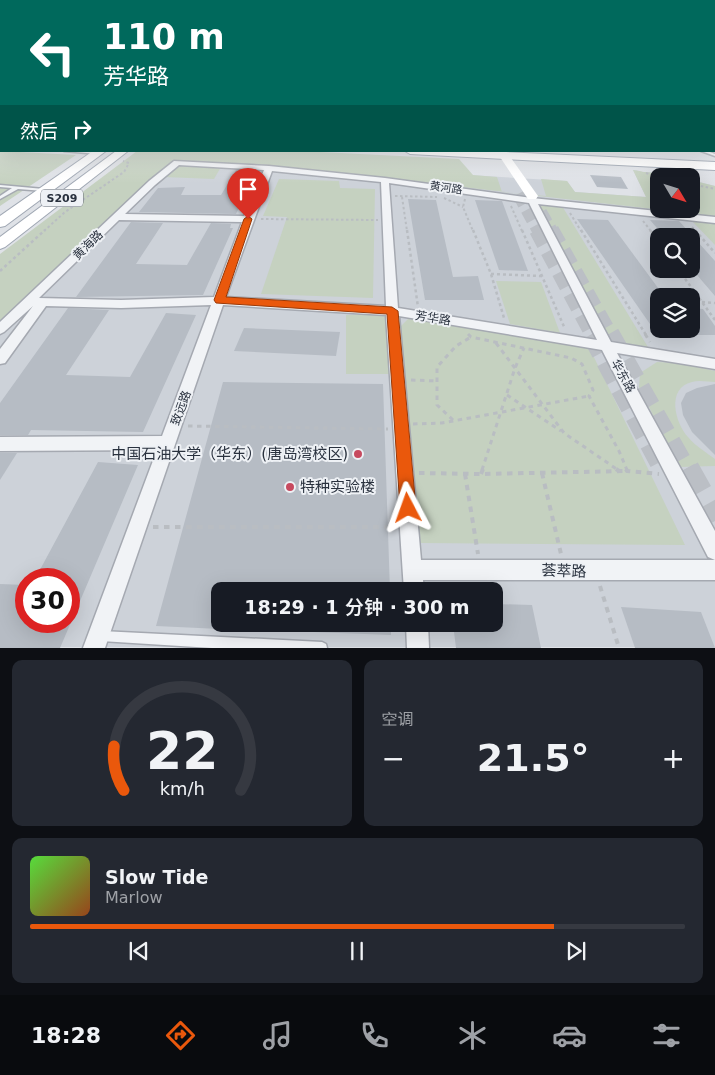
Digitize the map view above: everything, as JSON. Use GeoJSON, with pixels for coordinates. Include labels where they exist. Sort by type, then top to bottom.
{"type":"FeatureCollection","features":[{"type":"Feature","properties":{"kind":"main road","name":"S209"},"geometry":{"type":"LineString","coordinates":[[0,223],[99,152]]}},
{"type":"Feature","properties":{"kind":"main road"},"geometry":{"type":"LineString","coordinates":[[439,152],[498,154],[603,162],[715,166]]}},
{"type":"Feature","properties":{"kind":"main road"},"geometry":{"type":"LineString","coordinates":[[594,152],[715,156]]}},
{"type":"Feature","properties":{"kind":"main road"},"geometry":{"type":"LineString","coordinates":[[498,154],[512,196]]}},
{"type":"Feature","properties":{"kind":"main road"},"geometry":{"type":"LineString","coordinates":[[498,154],[532,198]]}},
{"type":"Feature","properties":{"kind":"main road","name":"S209"},"geometry":{"type":"LineString","coordinates":[[0,244],[122,156]]}},
{"type":"Feature","properties":{"kind":"street","name":"黄河路"},"geometry":{"type":"LineString","coordinates":[[177,163],[269,168],[385,180],[532,198],[564,204],[650,213]]}},
{"type":"Feature","properties":{"kind":"street","name":"黄海路"},"geometry":{"type":"LineString","coordinates":[[0,329],[152,183],[177,163]]}},
{"type":"Feature","properties":{"kind":"street","name":"致远路"},"geometry":{"type":"LineString","coordinates":[[96,642],[248,219],[269,168]]}},
{"type":"Feature","properties":{"kind":"street"},"geometry":{"type":"LineString","coordinates":[[385,180],[392,311],[414,582]]}},
{"type":"Feature","properties":{"kind":"street","name":"华东路"},"geometry":{"type":"LineString","coordinates":[[532,198],[606,345],[677,475],[715,550]]}},
{"type":"Feature","properties":{"kind":"street"},"geometry":{"type":"LineString","coordinates":[[117,217],[248,219]]}},
{"type":"Feature","properties":{"kind":"street","name":"黄河路"},"geometry":{"type":"LineString","coordinates":[[698,218],[715,220]]}},
{"type":"Feature","properties":{"kind":"street","name":"芳华路"},"geometry":{"type":"LineString","coordinates":[[28,302],[121,304],[220,300],[392,311],[715,364]]}},
{"type":"Feature","properties":{"kind":"street"},"geometry":{"type":"LineString","coordinates":[[0,359],[42,303]]}},
{"type":"Feature","properties":{"kind":"street"},"geometry":{"type":"LineString","coordinates":[[0,444],[168,443]]}},
{"type":"Feature","properties":{"kind":"street","name":"荟萃路"},"geometry":{"type":"LineString","coordinates":[[413,570],[564,570],[596,572],[715,570]]}},
{"type":"Feature","properties":{"kind":"street"},"geometry":{"type":"LineString","coordinates":[[417,632],[418,648]]}},
{"type":"Feature","properties":{"kind":"lane"},"geometry":{"type":"LineString","coordinates":[[0,186],[46,190]]}},
{"type":"Feature","properties":{"kind":"lane"},"geometry":{"type":"LineString","coordinates":[[0,198],[16,188]]}},
{"type":"Feature","properties":{"kind":"lane"},"geometry":{"type":"LineString","coordinates":[[96,642],[322,648]]}},
{"type":"Feature","properties":{"kind":"path"},"geometry":{"type":"LineString","coordinates":[[0,271],[65,212],[124,172],[129,163],[122,156]]}},
{"type":"Feature","properties":{"kind":"path"},"geometry":{"type":"LineString","coordinates":[[642,171],[650,174]]}},
{"type":"Feature","properties":{"kind":"path"},"geometry":{"type":"LineString","coordinates":[[700,186],[715,189]]}},
{"type":"Feature","properties":{"kind":"path"},"geometry":{"type":"LineString","coordinates":[[467,191],[463,208],[491,274],[507,330]]}},
{"type":"Feature","properties":{"kind":"path"},"geometry":{"type":"LineString","coordinates":[[386,195],[442,197],[463,208]]}},
{"type":"Feature","properties":{"kind":"path"},"geometry":{"type":"LineString","coordinates":[[512,196],[542,276],[570,340]]}},
{"type":"Feature","properties":{"kind":"path"},"geometry":{"type":"LineString","coordinates":[[402,197],[420,316]]}},
{"type":"Feature","properties":{"kind":"path"},"geometry":{"type":"LineString","coordinates":[[564,204],[657,354]]}},
{"type":"Feature","properties":{"kind":"path"},"geometry":{"type":"LineString","coordinates":[[637,212],[650,230]]}},
{"type":"Feature","properties":{"kind":"path"},"geometry":{"type":"LineString","coordinates":[[684,218],[715,253]]}},
{"type":"Feature","properties":{"kind":"path"},"geometry":{"type":"LineString","coordinates":[[248,219],[387,220]]}},
{"type":"Feature","properties":{"kind":"path"},"geometry":{"type":"LineString","coordinates":[[491,274],[542,276]]}},
{"type":"Feature","properties":{"kind":"path"},"geometry":{"type":"LineString","coordinates":[[685,278],[715,320]]}},
{"type":"Feature","properties":{"kind":"path"},"geometry":{"type":"LineString","coordinates":[[702,302],[715,303]]}},
{"type":"Feature","properties":{"kind":"path"},"geometry":{"type":"LineString","coordinates":[[174,425],[401,427],[454,420],[589,396],[593,390],[582,364],[571,358],[471,337],[460,322]]}},
{"type":"Feature","properties":{"kind":"path"},"geometry":{"type":"LineString","coordinates":[[454,420],[436,405],[437,367],[456,346],[471,337]]}},
{"type":"Feature","properties":{"kind":"path"},"geometry":{"type":"LineString","coordinates":[[495,342],[564,433]]}},
{"type":"Feature","properties":{"kind":"path"},"geometry":{"type":"LineString","coordinates":[[480,474],[515,368],[524,348]]}},
{"type":"Feature","properties":{"kind":"path"},"geometry":{"type":"LineString","coordinates":[[398,380],[437,380]]}},
{"type":"Feature","properties":{"kind":"path"},"geometry":{"type":"LineString","coordinates":[[506,395],[620,471]]}},
{"type":"Feature","properties":{"kind":"path"},"geometry":{"type":"LineString","coordinates":[[589,396],[619,450],[627,471]]}},
{"type":"Feature","properties":{"kind":"path"},"geometry":{"type":"LineString","coordinates":[[405,472],[480,474],[627,471],[677,475]]}},
{"type":"Feature","properties":{"kind":"path"},"geometry":{"type":"LineString","coordinates":[[542,473],[564,570]]}},
{"type":"Feature","properties":{"kind":"path"},"geometry":{"type":"LineString","coordinates":[[465,474],[480,570]]}},
{"type":"Feature","properties":{"kind":"path"},"geometry":{"type":"LineString","coordinates":[[137,528],[409,527]]}},
{"type":"Feature","properties":{"kind":"path"},"geometry":{"type":"LineString","coordinates":[[596,572],[619,648]]}},
{"type":"Feature","properties":{"kind":"shaded area","name":"中国石油大学（华东）(唐岛湾校区)"},"geometry":{"type":"Polygon","coordinates":[[[168,157],[567,181],[575,192],[646,197],[633,170],[650,172],[650,218],[700,218],[700,182],[715,186],[715,647],[0,647],[0,307],[168,157]]]}},
{"type":"Feature","properties":{"kind":"green space"},"geometry":{"type":"Polygon","coordinates":[[[0,152],[76,155],[0,206],[0,152]]]}},
{"type":"Feature","properties":{"kind":"green space"},"geometry":{"type":"Polygon","coordinates":[[[136,152],[321,152],[459,159],[473,175],[497,177],[502,192],[259,164],[175,162],[0,326],[0,254],[136,152]]]}},
{"type":"Feature","properties":{"kind":"green space"},"geometry":{"type":"Polygon","coordinates":[[[178,164],[221,167],[214,179],[163,177],[178,164]]]}},
{"type":"Feature","properties":{"kind":"green space"},"geometry":{"type":"Polygon","coordinates":[[[633,170],[650,172],[650,209],[515,193],[546,196],[541,179],[567,181],[575,192],[646,197],[633,170]]]}},
{"type":"Feature","properties":{"kind":"green space"},"geometry":{"type":"Polygon","coordinates":[[[279,179],[339,181],[340,188],[375,189],[373,298],[261,294],[287,217],[263,216],[279,179]]]}},
{"type":"Feature","properties":{"kind":"green space"},"geometry":{"type":"Polygon","coordinates":[[[700,182],[715,186],[715,216],[700,214],[700,182]]]}},
{"type":"Feature","properties":{"kind":"green space"},"geometry":{"type":"Polygon","coordinates":[[[537,203],[562,206],[648,347],[611,341],[537,203]]]}},
{"type":"Feature","properties":{"kind":"green space"},"geometry":{"type":"Polygon","coordinates":[[[691,220],[715,222],[715,245],[700,228],[691,220]]]}},
{"type":"Feature","properties":{"kind":"green space"},"geometry":{"type":"Polygon","coordinates":[[[496,281],[541,282],[560,333],[510,324],[496,281]]]}},
{"type":"Feature","properties":{"kind":"green space"},"geometry":{"type":"Polygon","coordinates":[[[388,314],[394,374],[346,374],[346,315],[388,314]]]}},
{"type":"Feature","properties":{"kind":"green space"},"geometry":{"type":"Polygon","coordinates":[[[408,319],[589,347],[685,545],[419,543],[400,327],[408,319]]]}},
{"type":"Feature","properties":{"kind":"green space"},"geometry":{"type":"Polygon","coordinates":[[[657,362],[679,363],[715,371],[715,382],[695,381],[684,386],[679,391],[675,406],[683,431],[694,443],[715,459],[715,466],[679,467],[639,387],[640,373],[657,362]]]}},
{"type":"Feature","properties":{"kind":"pier"},"geometry":{"type":"Polygon","coordinates":[[[571,152],[694,152],[715,157],[715,173],[700,173],[700,168],[650,168],[650,172],[571,152]]]}},
{"type":"Feature","properties":{"kind":"building"},"geometry":{"type":"Polygon","coordinates":[[[236,170],[256,171],[236,214],[139,212],[158,188],[185,187],[181,195],[221,195],[236,170]]]}},
{"type":"Feature","properties":{"kind":"building"},"geometry":{"type":"Polygon","coordinates":[[[590,175],[621,177],[628,189],[597,187],[590,175]]]}},
{"type":"Feature","properties":{"kind":"building"},"geometry":{"type":"Polygon","coordinates":[[[408,199],[436,200],[453,277],[478,276],[484,300],[425,300],[408,199]]]}},
{"type":"Feature","properties":{"kind":"building"},"geometry":{"type":"Polygon","coordinates":[[[475,200],[502,201],[528,271],[499,270],[475,200]]]}},
{"type":"Feature","properties":{"kind":"building"},"geometry":{"type":"Polygon","coordinates":[[[577,219],[608,220],[658,288],[650,288],[650,324],[577,219]]]}},
{"type":"Feature","properties":{"kind":"building"},"geometry":{"type":"Polygon","coordinates":[[[650,220],[679,221],[685,228],[657,228],[650,220]]]}},
{"type":"Feature","properties":{"kind":"building"},"geometry":{"type":"Polygon","coordinates":[[[131,222],[163,223],[136,264],[187,265],[211,223],[231,224],[230,228],[233,228],[203,295],[76,297],[131,222]]]}},
{"type":"Feature","properties":{"kind":"building"},"geometry":{"type":"Polygon","coordinates":[[[700,244],[715,261],[715,296],[700,278],[700,244]]]}},
{"type":"Feature","properties":{"kind":"building"},"geometry":{"type":"Polygon","coordinates":[[[68,308],[109,310],[66,375],[130,377],[166,313],[196,315],[143,432],[31,430],[28,435],[0,435],[0,403],[68,308]]]}},
{"type":"Feature","properties":{"kind":"building"},"geometry":{"type":"Polygon","coordinates":[[[700,309],[703,309],[715,326],[715,335],[700,335],[700,309]]]}},
{"type":"Feature","properties":{"kind":"building"},"geometry":{"type":"Polygon","coordinates":[[[244,328],[340,332],[336,356],[234,351],[244,328]]]}},
{"type":"Feature","properties":{"kind":"building","name":"特种实验楼"},"geometry":{"type":"Polygon","coordinates":[[[223,382],[383,384],[390,582],[211,582],[211,629],[156,626],[223,382]]]}},
{"type":"Feature","properties":{"kind":"building"},"geometry":{"type":"Polygon","coordinates":[[[715,384],[715,455],[692,432],[683,415],[681,403],[686,393],[697,388],[715,384]]]}},
{"type":"Feature","properties":{"kind":"building"},"geometry":{"type":"Polygon","coordinates":[[[0,453],[17,453],[0,480],[0,453]]]}},
{"type":"Feature","properties":{"kind":"building"},"geometry":{"type":"Polygon","coordinates":[[[98,462],[138,465],[80,601],[80,568],[41,568],[98,462]]]}},
{"type":"Feature","properties":{"kind":"building"},"geometry":{"type":"Polygon","coordinates":[[[0,584],[15,585],[15,633],[66,633],[60,648],[0,648],[0,584]]]}},
{"type":"Feature","properties":{"kind":"building"},"geometry":{"type":"Polygon","coordinates":[[[503,604],[532,605],[541,648],[456,648],[454,632],[503,632],[503,604]]]}},
{"type":"Feature","properties":{"kind":"building"},"geometry":{"type":"Polygon","coordinates":[[[621,607],[701,612],[715,648],[635,648],[621,607]]]}},
{"type":"Feature","properties":{"kind":"building"},"geometry":{"type":"Polygon","coordinates":[[[313,632],[391,632],[391,635],[313,632]]]}},
{"type":"Feature","properties":{"kind":"tunnel"},"geometry":{"type":"LineString","coordinates":[[518,194],[538,231]]}},
{"type":"Feature","properties":{"kind":"tunnel"},"geometry":{"type":"LineString","coordinates":[[541,212],[552,231]]}},
{"type":"Feature","properties":{"kind":"tunnel"},"geometry":{"type":"LineString","coordinates":[[537,230],[593,335]]}},
{"type":"Feature","properties":{"kind":"tunnel"},"geometry":{"type":"LineString","coordinates":[[551,230],[610,335]]}},
{"type":"Feature","properties":{"kind":"tunnel"},"geometry":{"type":"LineString","coordinates":[[592,334],[663,468]]}},
{"type":"Feature","properties":{"kind":"tunnel"},"geometry":{"type":"LineString","coordinates":[[609,334],[686,470]]}},
{"type":"Feature","properties":{"kind":"tunnel"},"geometry":{"type":"LineString","coordinates":[[686,469],[715,521]]}},
{"type":"Feature","properties":{"kind":"place","name":"中国石油大学（华东）(唐岛湾校区)"},"geometry":{"type":"Point","coordinates":[358,454]}},
{"type":"Feature","properties":{"kind":"place","name":"特种实验楼"},"geometry":{"type":"Point","coordinates":[290,487]}},
{"type":"Feature","properties":{"kind":"route"},"geometry":{"type":"LineString","coordinates":[[248,219],[220,300],[392,311],[408,508]]}}]}
